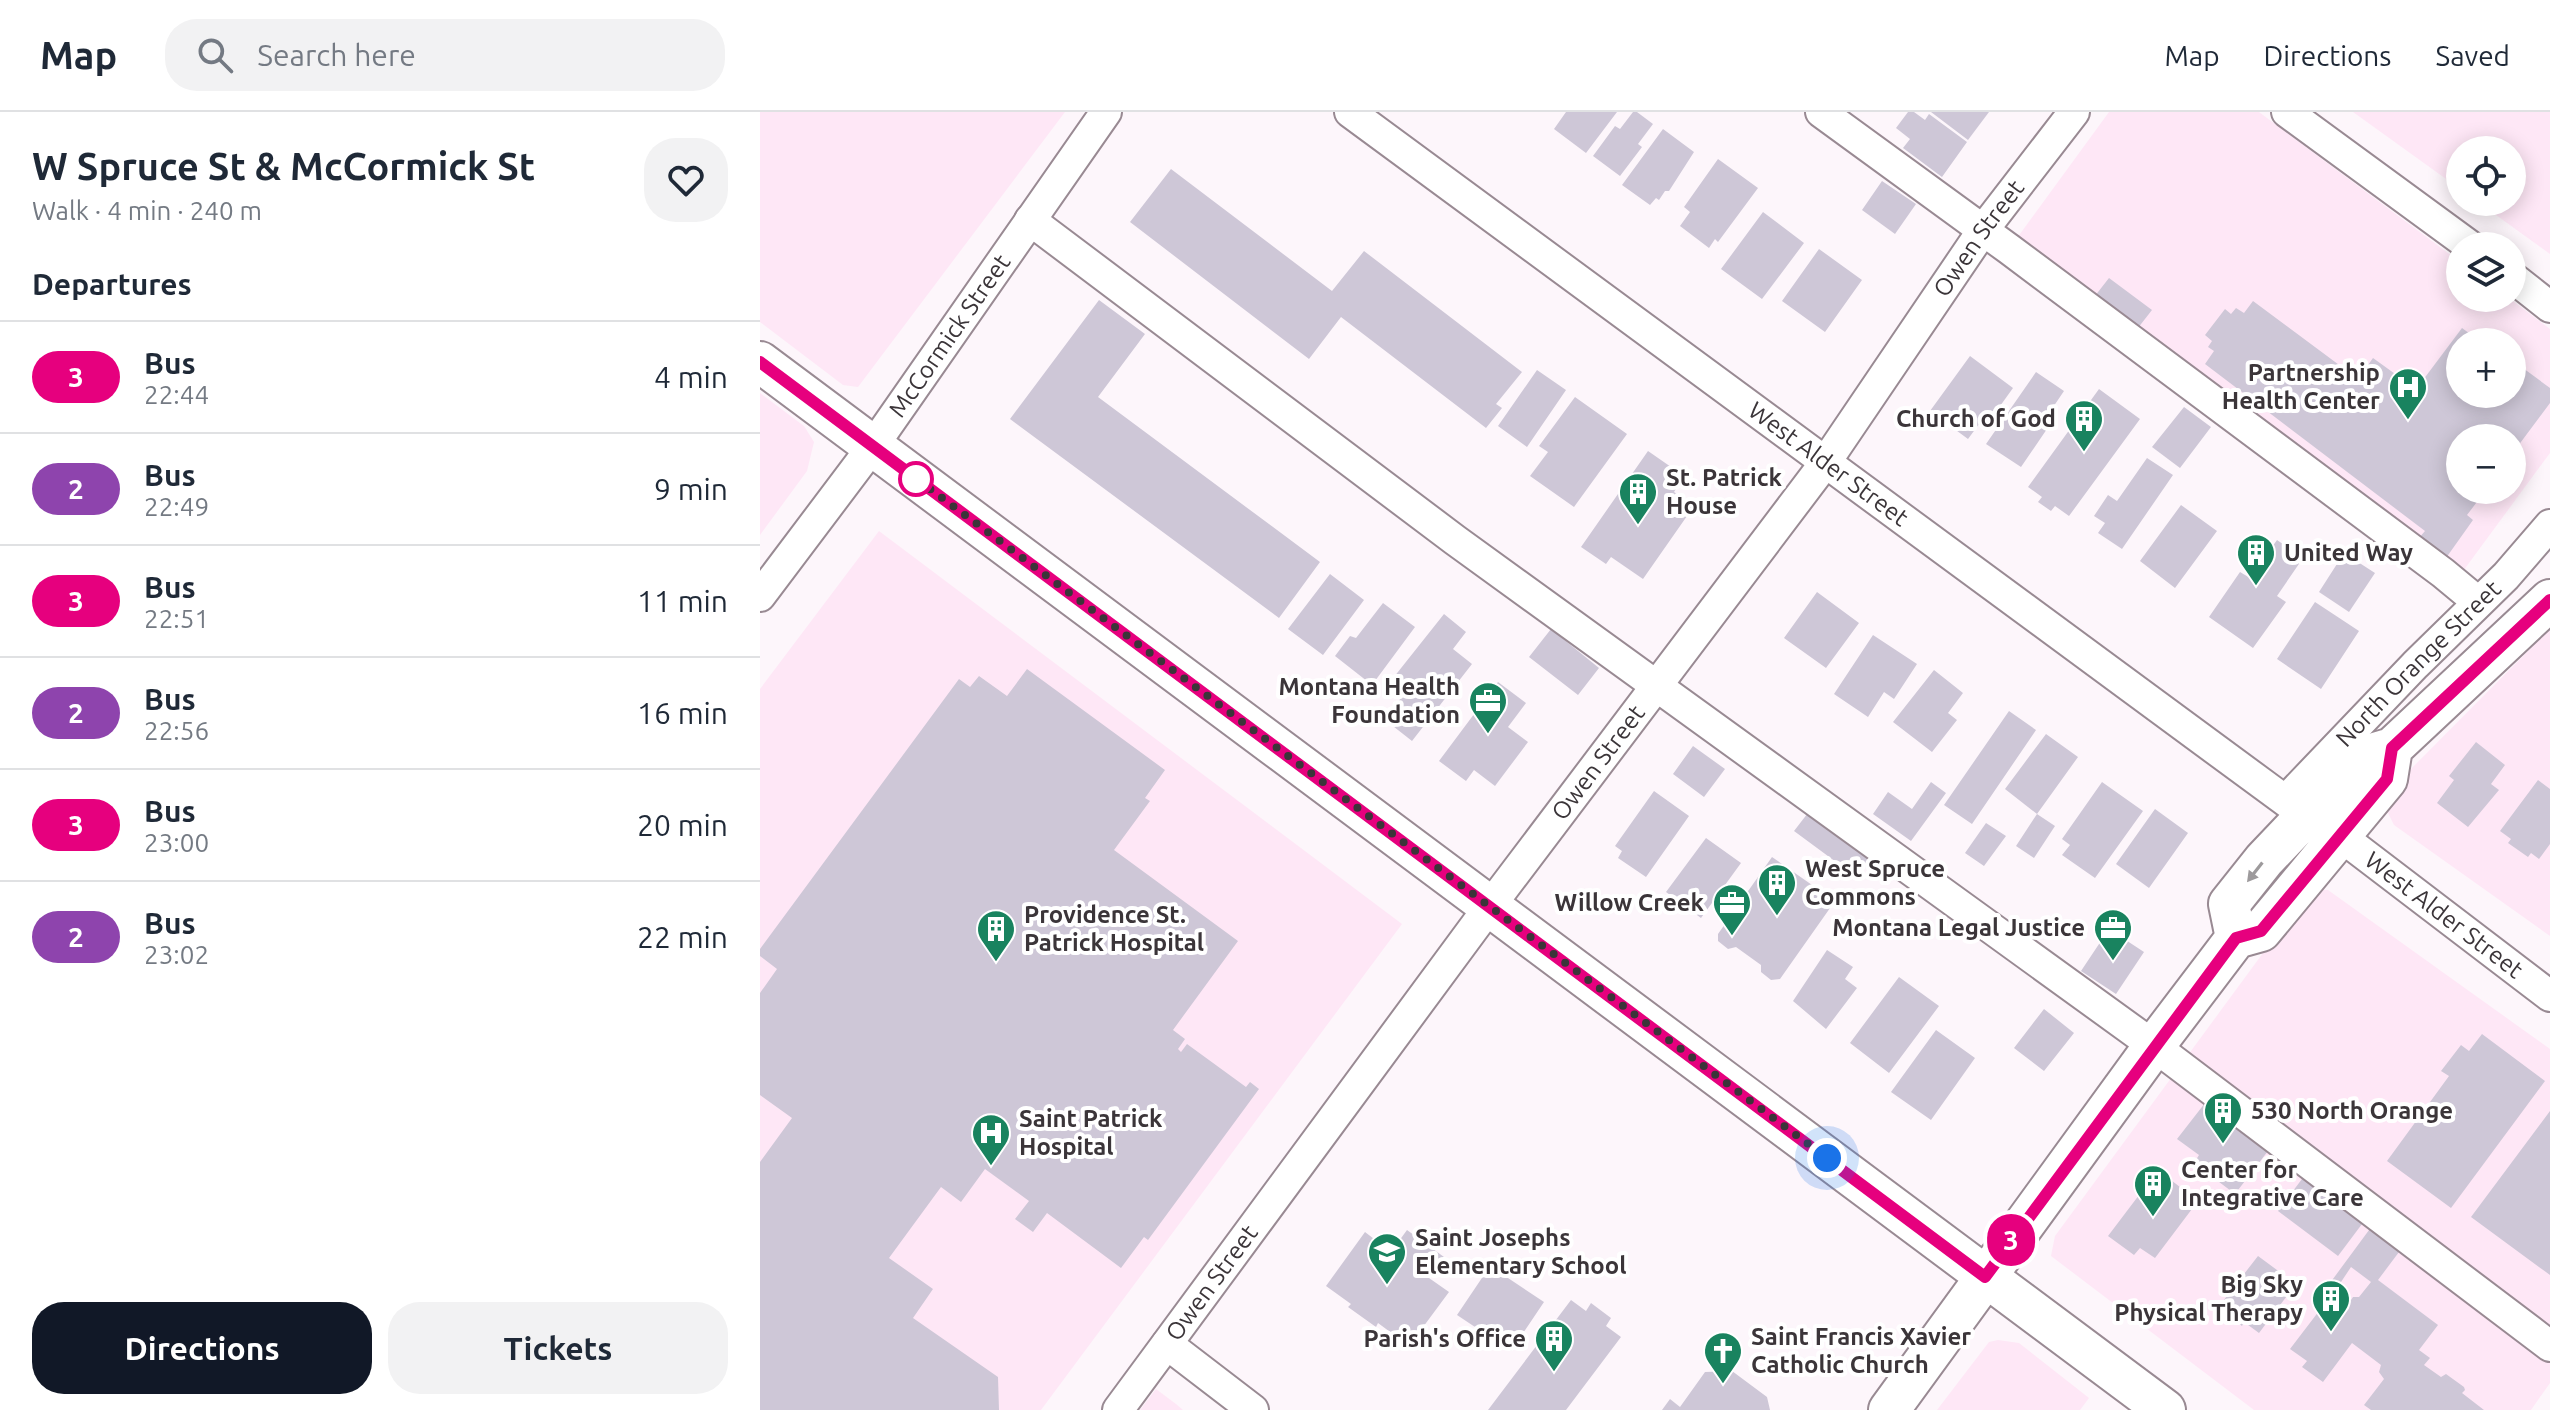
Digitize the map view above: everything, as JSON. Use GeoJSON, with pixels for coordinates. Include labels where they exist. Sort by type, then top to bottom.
{"type":"FeatureCollection","features":[{"type":"Feature","properties":{"kind":"main road"},"geometry":{"type":"LineString","coordinates":[[760,362],[2165,1410]]}},
{"type":"Feature","properties":{"kind":"main road","name":"North Orange Street"},"geometry":{"type":"LineString","coordinates":[[1889,1410],[2236,938],[2261,931],[2310,817],[2362,757],[2392,748],[2550,600]]}},
{"type":"Feature","properties":{"kind":"street","name":"McCormick Street"},"geometry":{"type":"LineString","coordinates":[[760,596],[873,446],[1106,112]]}},
{"type":"Feature","properties":{"kind":"street","name":"West Alder Street"},"geometry":{"type":"LineString","coordinates":[[1350,112],[2550,996]]}},
{"type":"Feature","properties":{"kind":"street"},"geometry":{"type":"LineString","coordinates":[[1821,112],[2418,554],[2478,602]]}},
{"type":"Feature","properties":{"kind":"street","name":"Owen Street"},"geometry":{"type":"LineString","coordinates":[[1118,1410],[1490,906],[1825,463],[1983,230],[2074,112]]}},
{"type":"Feature","properties":{"kind":"street"},"geometry":{"type":"LineString","coordinates":[[2287,112],[2451,232]]}},
{"type":"Feature","properties":{"kind":"street"},"geometry":{"type":"LineString","coordinates":[[1030,220],[1455,540],[2154,1046],[2550,1346]]}},
{"type":"Feature","properties":{"kind":"street"},"geometry":{"type":"LineString","coordinates":[[2526,288],[2550,307]]}},
{"type":"Feature","properties":{"kind":"street","name":"North Orange Street"},"geometry":{"type":"LineString","coordinates":[[2310,817],[2478,602],[2506,576],[2550,525]]}},
{"type":"Feature","properties":{"kind":"street"},"geometry":{"type":"LineString","coordinates":[[1167,1344],[1253,1410]]}},
{"type":"Feature","properties":{"kind":"shaded area"},"geometry":{"type":"Polygon","coordinates":[[[760,112],[1065,112],[858,387],[843,385],[760,322],[760,112]]]}},
{"type":"Feature","properties":{"kind":"shaded area"},"geometry":{"type":"Polygon","coordinates":[[[2109,112],[2259,112],[2446,252],[2446,312],[2526,311],[2550,329],[2550,453],[2526,486],[2526,424],[2446,424],[2446,504],[2512,504],[2455,582],[2009,249],[2109,112]]]}},
{"type":"Feature","properties":{"kind":"shaded area"},"geometry":{"type":"Polygon","coordinates":[[[2353,112],[2550,112],[2550,254],[2526,237],[2526,232],[2520,232],[2497,216],[2526,216],[2526,136],[2446,136],[2446,179],[2353,112]]]}},
{"type":"Feature","properties":{"kind":"shaded area"},"geometry":{"type":"Polygon","coordinates":[[[760,393],[804,426],[814,442],[807,471],[760,535],[760,393]]]}},
{"type":"Feature","properties":{"kind":"shaded area","name":"Saint Patrick Hospital"},"geometry":{"type":"Polygon","coordinates":[[[879,531],[1402,924],[1041,1410],[760,1410],[760,689],[879,531]]]}},
{"type":"Feature","properties":{"kind":"shaded area"},"geometry":{"type":"Polygon","coordinates":[[[2550,629],[2550,936],[2394,825],[2388,813],[2392,793],[2403,777],[2550,629]]]}},
{"type":"Feature","properties":{"kind":"shaded area"},"geometry":{"type":"Polygon","coordinates":[[[2310,889],[2328,890],[2550,1049],[2550,1383],[2531,1410],[2254,1410],[2051,1256],[2055,1236],[2310,889]]]}},
{"type":"Feature","properties":{"kind":"shaded area"},"geometry":{"type":"Polygon","coordinates":[[[1989,1342],[2019,1343],[2089,1398],[2080,1410],[1937,1410],[1989,1342]]]}},
{"type":"Feature","properties":{"kind":"shaded area"},"geometry":{"type":"Polygon","coordinates":[[[1156,1389],[1176,1404],[1183,1410],[1140,1410],[1156,1389]]]}},
{"type":"Feature","properties":{"kind":"building"},"geometry":{"type":"Polygon","coordinates":[[[1566,112],[1617,112],[1586,153],[1554,129],[1566,112]]]}},
{"type":"Feature","properties":{"kind":"building"},"geometry":{"type":"Polygon","coordinates":[[[1633,112],[1653,124],[1638,144],[1642,147],[1620,176],[1593,156],[1615,126],[1620,129],[1633,112]]]}},
{"type":"Feature","properties":{"kind":"building"},"geometry":{"type":"Polygon","coordinates":[[[1908,112],[1914,112],[1925,120],[1929,114],[1967,142],[1942,177],[1903,148],[1910,139],[1896,128],[1908,112]]]}},
{"type":"Feature","properties":{"kind":"building"},"geometry":{"type":"Polygon","coordinates":[[[1931,112],[1989,112],[1968,140],[1931,112]]]}},
{"type":"Feature","properties":{"kind":"building"},"geometry":{"type":"Polygon","coordinates":[[[1663,129],[1694,152],[1669,191],[1650,205],[1622,185],[1663,129]]]}},
{"type":"Feature","properties":{"kind":"building"},"geometry":{"type":"Polygon","coordinates":[[[1718,159],[1758,188],[1718,242],[1715,239],[1709,248],[1680,226],[1690,212],[1684,207],[1718,159]]]}},
{"type":"Feature","properties":{"kind":"building"},"geometry":{"type":"Polygon","coordinates":[[[1171,169],[1332,291],[1364,251],[1522,372],[1496,404],[1502,408],[1486,428],[1341,317],[1309,359],[1130,222],[1171,169]]]}},
{"type":"Feature","properties":{"kind":"building"},"geometry":{"type":"Polygon","coordinates":[[[1882,181],[1916,204],[1895,234],[1862,210],[1882,181]]]}},
{"type":"Feature","properties":{"kind":"building"},"geometry":{"type":"Polygon","coordinates":[[[1763,212],[1804,243],[1762,299],[1721,269],[1763,212]]]}},
{"type":"Feature","properties":{"kind":"building"},"geometry":{"type":"Polygon","coordinates":[[[1819,249],[1862,280],[1825,332],[1782,301],[1819,249]]]}},
{"type":"Feature","properties":{"kind":"building"},"geometry":{"type":"Polygon","coordinates":[[[2109,278],[2152,310],[2134,333],[2091,301],[2109,278]]]}},
{"type":"Feature","properties":{"kind":"building"},"geometry":{"type":"Polygon","coordinates":[[[1099,300],[1145,334],[1098,397],[1320,562],[1279,618],[1010,419],[1099,300]]]}},
{"type":"Feature","properties":{"kind":"building","name":"Partnership Health Center"},"geometry":{"type":"Polygon","coordinates":[[[2253,301],[2358,379],[2373,358],[2409,384],[2404,391],[2411,396],[2446,349],[2446,408],[2526,408],[2526,370],[2550,388],[2550,403],[2526,435],[2526,424],[2446,424],[2446,504],[2475,504],[2467,515],[2473,520],[2446,558],[2419,538],[2425,531],[2205,364],[2214,351],[2208,347],[2212,341],[2205,335],[2225,309],[2231,314],[2236,308],[2244,313],[2253,301]]]}},
{"type":"Feature","properties":{"kind":"building"},"geometry":{"type":"Polygon","coordinates":[[[1970,356],[2013,388],[1990,420],[1985,416],[1968,439],[1930,411],[1970,356]]]}},
{"type":"Feature","properties":{"kind":"building"},"geometry":{"type":"Polygon","coordinates":[[[1537,370],[1566,390],[1527,447],[1498,426],[1537,370]]]}},
{"type":"Feature","properties":{"kind":"building"},"geometry":{"type":"Polygon","coordinates":[[[2036,372],[2064,391],[2043,422],[2049,426],[2021,467],[1986,444],[2036,372]]]}},
{"type":"Feature","properties":{"kind":"building","name":"Church of God"},"geometry":{"type":"Polygon","coordinates":[[[2099,389],[2140,419],[2069,516],[2055,506],[2051,511],[2038,502],[2042,497],[2028,487],[2099,389]]]}},
{"type":"Feature","properties":{"kind":"building"},"geometry":{"type":"Polygon","coordinates":[[[1575,397],[1627,434],[1574,507],[1530,476],[1548,452],[1539,446],[1575,397]]]}},
{"type":"Feature","properties":{"kind":"building"},"geometry":{"type":"Polygon","coordinates":[[[2184,407],[2211,427],[2180,468],[2152,447],[2184,407]]]}},
{"type":"Feature","properties":{"kind":"building","name":"St. Patrick House"},"geometry":{"type":"Polygon","coordinates":[[[1648,451],[1684,476],[1674,492],[1694,506],[1643,579],[1611,557],[1606,564],[1581,547],[1648,451]]]}},
{"type":"Feature","properties":{"kind":"building"},"geometry":{"type":"Polygon","coordinates":[[[2147,458],[2173,475],[2122,549],[2098,533],[2105,523],[2094,516],[2108,495],[2117,501],[2147,458]]]}},
{"type":"Feature","properties":{"kind":"building"},"geometry":{"type":"Polygon","coordinates":[[[2181,505],[2217,531],[2175,588],[2140,561],[2181,505]]]}},
{"type":"Feature","properties":{"kind":"building","name":"United Way"},"geometry":{"type":"Polygon","coordinates":[[[2277,540],[2303,558],[2277,596],[2286,602],[2253,648],[2209,617],[2240,572],[2250,578],[2277,540]]]}},
{"type":"Feature","properties":{"kind":"building"},"geometry":{"type":"Polygon","coordinates":[[[2344,553],[2375,573],[2349,612],[2319,592],[2344,553]]]}},
{"type":"Feature","properties":{"kind":"building"},"geometry":{"type":"Polygon","coordinates":[[[1330,574],[1364,600],[1323,655],[1288,629],[1330,574]]]}},
{"type":"Feature","properties":{"kind":"building"},"geometry":{"type":"Polygon","coordinates":[[[1817,592],[1859,623],[1826,668],[1784,638],[1817,592]]]}},
{"type":"Feature","properties":{"kind":"building"},"geometry":{"type":"Polygon","coordinates":[[[2315,602],[2359,631],[2321,689],[2277,659],[2315,602]]]}},
{"type":"Feature","properties":{"kind":"building"},"geometry":{"type":"Polygon","coordinates":[[[1383,603],[1415,627],[1372,685],[1335,656],[1350,636],[1356,638],[1383,603]]]}},
{"type":"Feature","properties":{"kind":"building"},"geometry":{"type":"Polygon","coordinates":[[[1444,614],[1466,632],[1453,649],[1472,664],[1412,741],[1384,719],[1405,693],[1390,682],[1444,614]]]}},
{"type":"Feature","properties":{"kind":"building"},"geometry":{"type":"Polygon","coordinates":[[[1551,629],[1599,668],[1578,695],[1529,657],[1551,629]]]}},
{"type":"Feature","properties":{"kind":"building"},"geometry":{"type":"Polygon","coordinates":[[[1873,635],[1917,664],[1894,699],[1884,692],[1868,717],[1834,694],[1873,635]]]}},
{"type":"Feature","properties":{"kind":"building","name":"Saint Patrick Hospital"},"geometry":{"type":"Polygon","coordinates":[[[1027,669],[1165,770],[1145,798],[1150,801],[1114,850],[1238,941],[1173,1030],[1185,1039],[1178,1049],[1181,1052],[1187,1044],[1246,1087],[1250,1082],[1259,1089],[1148,1240],[1144,1237],[1121,1268],[1047,1213],[1033,1232],[1015,1219],[1029,1201],[985,1169],[961,1202],[941,1187],[889,1258],[933,1289],[913,1318],[998,1377],[999,1410],[760,1410],[760,1162],[792,1118],[760,1095],[760,993],[777,969],[760,956],[760,949],[959,679],[970,687],[979,676],[1007,696],[1027,669]]]}},
{"type":"Feature","properties":{"kind":"building"},"geometry":{"type":"Polygon","coordinates":[[[1934,670],[1963,693],[1948,713],[1957,720],[1932,752],[1893,722],[1934,670]]]}},
{"type":"Feature","properties":{"kind":"building","name":"Montana Health Foundation"},"geometry":{"type":"Polygon","coordinates":[[[1498,682],[1526,703],[1508,727],[1528,742],[1495,786],[1474,770],[1466,781],[1439,761],[1498,682]]]}},
{"type":"Feature","properties":{"kind":"building"},"geometry":{"type":"Polygon","coordinates":[[[2009,711],[2036,730],[1972,824],[1944,805],[2009,711]]]}},
{"type":"Feature","properties":{"kind":"building"},"geometry":{"type":"Polygon","coordinates":[[[2046,734],[2078,757],[2037,814],[2005,789],[2046,734]]]}},
{"type":"Feature","properties":{"kind":"building"},"geometry":{"type":"Polygon","coordinates":[[[2476,742],[2505,765],[2491,784],[2499,790],[2468,827],[2437,803],[2454,780],[2449,776],[2476,742]]]}},
{"type":"Feature","properties":{"kind":"building"},"geometry":{"type":"Polygon","coordinates":[[[1693,746],[1725,769],[1704,797],[1673,774],[1693,746]]]}},
{"type":"Feature","properties":{"kind":"building"},"geometry":{"type":"Polygon","coordinates":[[[2538,780],[2550,789],[2550,844],[2539,859],[2531,853],[2528,857],[2508,843],[2511,839],[2500,831],[2538,780]]]}},
{"type":"Feature","properties":{"kind":"building"},"geometry":{"type":"Polygon","coordinates":[[[1931,782],[1946,793],[1911,841],[1873,814],[1888,792],[1912,809],[1931,782]]]}},
{"type":"Feature","properties":{"kind":"building"},"geometry":{"type":"Polygon","coordinates":[[[2102,782],[2143,811],[2095,878],[2062,855],[2070,845],[2062,839],[2102,782]]]}},
{"type":"Feature","properties":{"kind":"building"},"geometry":{"type":"Polygon","coordinates":[[[1654,791],[1689,816],[1646,877],[1618,858],[1622,851],[1615,846],[1654,791]]]}},
{"type":"Feature","properties":{"kind":"building"},"geometry":{"type":"Polygon","coordinates":[[[1811,809],[1872,855],[1855,876],[1794,831],[1811,809]]]}},
{"type":"Feature","properties":{"kind":"building"},"geometry":{"type":"Polygon","coordinates":[[[2155,809],[2188,833],[2149,888],[2116,864],[2155,809]]]}},
{"type":"Feature","properties":{"kind":"building"},"geometry":{"type":"Polygon","coordinates":[[[2037,814],[2055,826],[2034,858],[2016,846],[2037,814]]]}},
{"type":"Feature","properties":{"kind":"building"},"geometry":{"type":"Polygon","coordinates":[[[1986,823],[2006,836],[1984,866],[1965,853],[1986,823]]]}},
{"type":"Feature","properties":{"kind":"building"},"geometry":{"type":"Polygon","coordinates":[[[1706,838],[1741,863],[1701,918],[1666,892],[1706,838]]]}},
{"type":"Feature","properties":{"kind":"building","name":"West Spruce Commons"},"geometry":{"type":"Polygon","coordinates":[[[1772,857],[1835,901],[1780,979],[1771,980],[1761,972],[1761,965],[1736,947],[1728,949],[1718,941],[1718,934],[1772,857]]]}},
{"type":"Feature","properties":{"kind":"building","name":"Montana Legal Justice"},"geometry":{"type":"Polygon","coordinates":[[[2109,929],[2144,952],[2116,994],[2081,971],[2109,929]]]}},
{"type":"Feature","properties":{"kind":"building"},"geometry":{"type":"Polygon","coordinates":[[[1827,950],[1853,967],[1845,979],[1857,988],[1826,1029],[1793,1001],[1827,950]]]}},
{"type":"Feature","properties":{"kind":"building"},"geometry":{"type":"Polygon","coordinates":[[[1899,977],[1939,1006],[1889,1073],[1850,1043],[1899,977]]]}},
{"type":"Feature","properties":{"kind":"building"},"geometry":{"type":"Polygon","coordinates":[[[2044,1009],[2074,1033],[2044,1071],[2014,1048],[2044,1009]]]}},
{"type":"Feature","properties":{"kind":"building"},"geometry":{"type":"Polygon","coordinates":[[[1936,1030],[1975,1058],[1931,1120],[1891,1092],[1936,1030]]]}},
{"type":"Feature","properties":{"kind":"building"},"geometry":{"type":"Polygon","coordinates":[[[2482,1034],[2545,1081],[2451,1208],[2387,1161],[2449,1076],[2441,1071],[2461,1045],[2469,1051],[2482,1034]]]}},
{"type":"Feature","properties":{"kind":"building","name":"530 North Orange"},"geometry":{"type":"Polygon","coordinates":[[[2205,1103],[2268,1151],[2235,1194],[2194,1163],[2199,1155],[2177,1139],[2205,1103]]]}},
{"type":"Feature","properties":{"kind":"building"},"geometry":{"type":"Polygon","coordinates":[[[2550,1111],[2550,1275],[2471,1217],[2550,1111]]]}},
{"type":"Feature","properties":{"kind":"building","name":"Center for Integrative Care"},"geometry":{"type":"Polygon","coordinates":[[[2158,1170],[2198,1201],[2155,1258],[2140,1248],[2134,1255],[2108,1236],[2158,1170]]]}},
{"type":"Feature","properties":{"kind":"building"},"geometry":{"type":"Polygon","coordinates":[[[2305,1175],[2365,1220],[2338,1256],[2278,1211],[2305,1175]]]}},
{"type":"Feature","properties":{"kind":"building"},"geometry":{"type":"Polygon","coordinates":[[[2372,1226],[2402,1248],[2378,1280],[2438,1325],[2419,1350],[2430,1358],[2424,1365],[2441,1377],[2446,1374],[2464,1387],[2462,1393],[2484,1410],[2371,1410],[2364,1405],[2384,1379],[2379,1372],[2381,1365],[2352,1343],[2323,1382],[2302,1367],[2307,1361],[2290,1349],[2332,1294],[2330,1283],[2372,1226]],[[2351,1267],[2337,1288],[2351,1300],[2359,1297],[2371,1282],[2351,1267]]]}},
{"type":"Feature","properties":{"kind":"building"},"geometry":{"type":"Polygon","coordinates":[[[1407,1230],[1444,1257],[1429,1278],[1449,1292],[1409,1346],[1378,1323],[1376,1327],[1348,1307],[1351,1304],[1326,1286],[1365,1232],[1391,1252],[1407,1230]]]}},
{"type":"Feature","properties":{"kind":"building"},"geometry":{"type":"Polygon","coordinates":[[[2258,1256],[2296,1284],[2259,1333],[2244,1322],[2242,1326],[2231,1317],[2233,1314],[2220,1305],[2258,1256]]]}},
{"type":"Feature","properties":{"kind":"building"},"geometry":{"type":"Polygon","coordinates":[[[1490,1266],[1544,1302],[1511,1351],[1457,1315],[1490,1266]]]}},
{"type":"Feature","properties":{"kind":"building","name":"Parish's Office"},"geometry":{"type":"Polygon","coordinates":[[[1571,1300],[1586,1311],[1591,1303],[1611,1318],[1606,1326],[1621,1337],[1566,1410],[1488,1410],[1571,1300]]]}},
{"type":"Feature","properties":{"kind":"building","name":"Saint Francis Xavier Catholic Church"},"geometry":{"type":"Polygon","coordinates":[[[1732,1371],[1767,1397],[1770,1410],[1662,1410],[1670,1399],[1680,1407],[1705,1372],[1732,1371]]]}},
{"type":"Feature","properties":{"kind":"bus line","name":"3"},"geometry":{"type":"LineString","coordinates":[[760,362],[1985,1277],[2236,938],[2261,931],[2387,779],[2392,748],[2550,600]]}},
{"type":"Feature","properties":{"kind":"place","name":"Partnership Health Center"},"geometry":{"type":"Point","coordinates":[2408,421]}},
{"type":"Feature","properties":{"kind":"place","name":"Church of God"},"geometry":{"type":"Point","coordinates":[2084,453]}},
{"type":"Feature","properties":{"kind":"place","name":"St. Patrick House"},"geometry":{"type":"Point","coordinates":[1638,526]}},
{"type":"Feature","properties":{"kind":"place","name":"United Way"},"geometry":{"type":"Point","coordinates":[2256,587]}},
{"type":"Feature","properties":{"kind":"place","name":"Montana Health Foundation"},"geometry":{"type":"Point","coordinates":[1488,735]}},
{"type":"Feature","properties":{"kind":"place","name":"West Spruce Commons"},"geometry":{"type":"Point","coordinates":[1777,917]}},
{"type":"Feature","properties":{"kind":"place","name":"Willow Creek"},"geometry":{"type":"Point","coordinates":[1732,937]}},
{"type":"Feature","properties":{"kind":"place","name":"Montana Legal Justice"},"geometry":{"type":"Point","coordinates":[2113,962]}},
{"type":"Feature","properties":{"kind":"place","name":"Providence St. Patrick Hospital"},"geometry":{"type":"Point","coordinates":[996,963]}},
{"type":"Feature","properties":{"kind":"place","name":"530 North Orange"},"geometry":{"type":"Point","coordinates":[2223,1145]}},
{"type":"Feature","properties":{"kind":"place","name":"Saint Patrick Hospital"},"geometry":{"type":"Point","coordinates":[991,1167]}},
{"type":"Feature","properties":{"kind":"place","name":"Center for Integrative Care"},"geometry":{"type":"Point","coordinates":[2153,1218]}},
{"type":"Feature","properties":{"kind":"place","name":"Saint Josephs Elementary School"},"geometry":{"type":"Point","coordinates":[1387,1286]}},
{"type":"Feature","properties":{"kind":"place","name":"Big Sky Physical Therapy"},"geometry":{"type":"Point","coordinates":[2331,1333]}},
{"type":"Feature","properties":{"kind":"place","name":"Parish's Office"},"geometry":{"type":"Point","coordinates":[1554,1373]}},
{"type":"Feature","properties":{"kind":"place","name":"Saint Francis Xavier Catholic Church"},"geometry":{"type":"Point","coordinates":[1723,1385]}},
{"type":"Feature","properties":{"kind":"route"},"geometry":{"type":"LineString","coordinates":[[916,479],[906,471],[1827,1158]]}}]}
